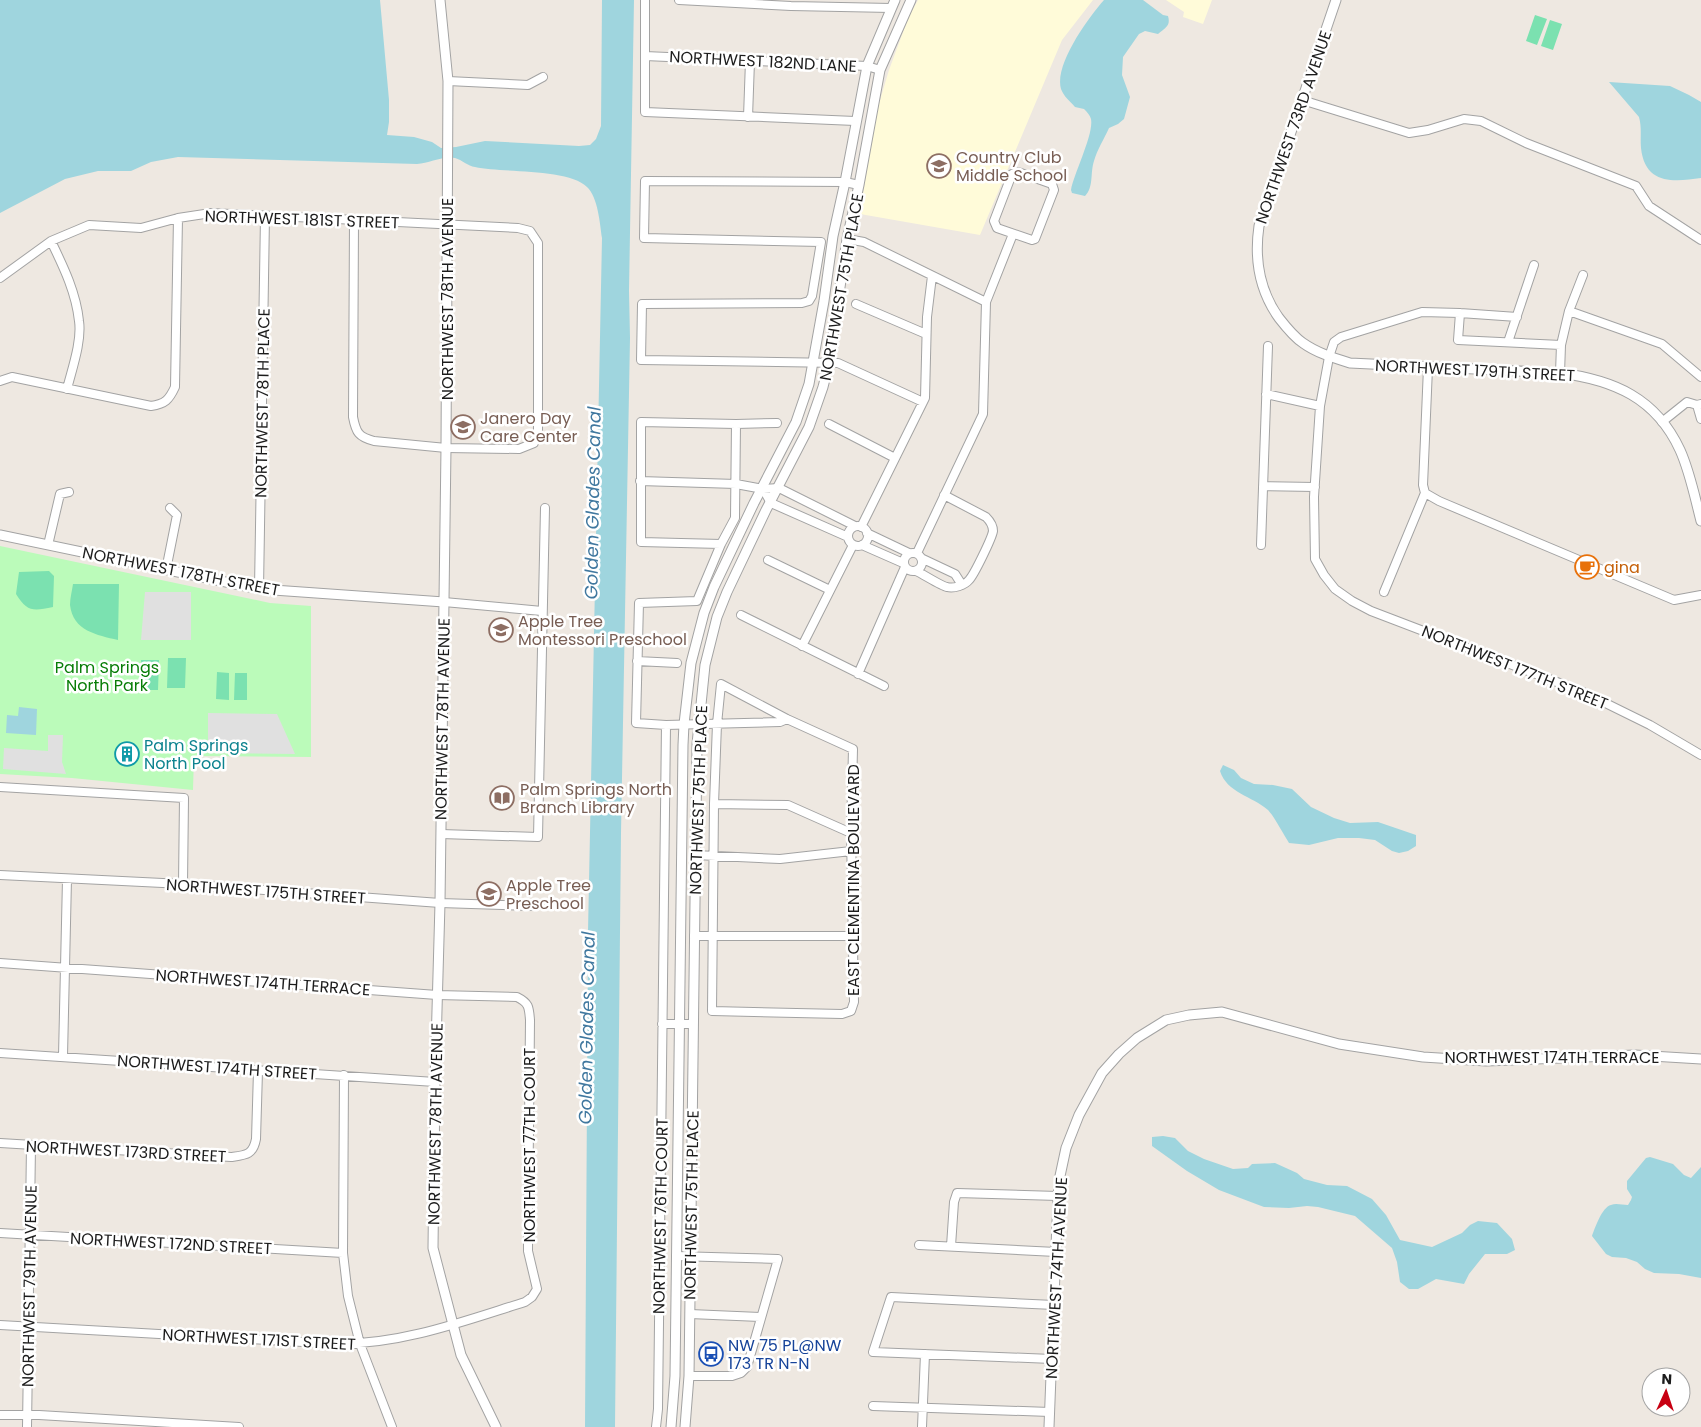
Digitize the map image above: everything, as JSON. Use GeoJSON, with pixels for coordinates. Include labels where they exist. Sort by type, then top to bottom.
{"type":"FeatureCollection","features":[{"type":"Feature","properties":{"kind":"street","name":"NORTHWEST 78TH AVENUE"},"geometry":{"type":"LineString","coordinates":[[440,0],[448,81],[448,162],[441,834],[434,1082],[433,1248],[462,1355],[496,1427]]}},
{"type":"Feature","properties":{"kind":"street"},"geometry":{"type":"LineString","coordinates":[[645,0],[644,112],[855,121]]}},
{"type":"Feature","properties":{"kind":"street"},"geometry":{"type":"LineString","coordinates":[[679,0],[893,4]]}},
{"type":"Feature","properties":{"kind":"street","name":"NORTHWEST 75TH PLACE"},"geometry":{"type":"LineString","coordinates":[[685,1427],[689,1376],[698,724],[705,665],[727,592],[809,427],[823,387],[829,363],[847,239],[880,70],[911,0]]}},
{"type":"Feature","properties":{"kind":"street","name":"NORTHWEST 73RD AVENUE"},"geometry":{"type":"LineString","coordinates":[[1274,311],[1258,271],[1256,246],[1258,233],[1267,200],[1336,0]]}},
{"type":"Feature","properties":{"kind":"street","name":"NORTHWEST 75TH PLACE"},"geometry":{"type":"LineString","coordinates":[[671,1427],[674,1410],[684,724],[691,663],[704,613],[714,587],[796,422],[809,384],[833,236],[867,66],[893,4]]}},
{"type":"Feature","properties":{"kind":"street","name":"NORTHWEST 182ND LANE"},"geometry":{"type":"LineString","coordinates":[[645,56],[867,66],[880,70]]}},
{"type":"Feature","properties":{"kind":"street"},"geometry":{"type":"LineString","coordinates":[[748,117],[750,61]]}},
{"type":"Feature","properties":{"kind":"street"},"geometry":{"type":"LineString","coordinates":[[448,81],[528,85],[543,77]]}},
{"type":"Feature","properties":{"kind":"street"},"geometry":{"type":"LineString","coordinates":[[1302,100],[1409,133],[1428,130],[1464,119],[1481,121],[1526,143],[1636,186],[1649,206],[1701,240]]}},
{"type":"Feature","properties":{"kind":"street"},"geometry":{"type":"LineString","coordinates":[[1018,172],[1052,184],[1054,190],[1037,238],[1032,240],[1013,234],[997,228],[994,221],[1012,174],[1018,172]]}},
{"type":"Feature","properties":{"kind":"street"},"geometry":{"type":"LineString","coordinates":[[859,185],[845,182],[645,181],[644,238],[821,242],[812,296],[809,300],[802,303],[642,304],[641,360],[838,363],[923,402]]}},
{"type":"Feature","properties":{"kind":"street","name":"NORTHWEST 181ST STREET"},"geometry":{"type":"LineString","coordinates":[[0,278],[51,241],[89,225],[141,228],[178,218],[211,213],[518,228],[530,231],[538,243],[538,430],[534,443],[519,449],[446,448]]}},
{"type":"Feature","properties":{"kind":"street","name":"NORTHWEST 78TH PLACE"},"geometry":{"type":"LineString","coordinates":[[259,589],[265,216]]}},
{"type":"Feature","properties":{"kind":"street"},"geometry":{"type":"LineString","coordinates":[[0,380],[12,377],[151,406],[162,405],[170,399],[175,387],[178,218]]}},
{"type":"Feature","properties":{"kind":"street"},"geometry":{"type":"LineString","coordinates":[[354,221],[353,417],[356,429],[366,439],[374,441],[446,448]]}},
{"type":"Feature","properties":{"kind":"street"},"geometry":{"type":"LineString","coordinates":[[916,555],[983,414],[986,302],[1013,234]]}},
{"type":"Feature","properties":{"kind":"street"},"geometry":{"type":"LineString","coordinates":[[847,239],[864,242],[986,302]]}},
{"type":"Feature","properties":{"kind":"street"},"geometry":{"type":"LineString","coordinates":[[51,241],[70,279],[80,321],[79,338],[67,389]]}},
{"type":"Feature","properties":{"kind":"street"},"geometry":{"type":"LineString","coordinates":[[1508,342],[1534,265]]}},
{"type":"Feature","properties":{"kind":"street"},"geometry":{"type":"LineString","coordinates":[[1560,372],[1561,345],[1569,311],[1583,275]]}},
{"type":"Feature","properties":{"kind":"street"},"geometry":{"type":"LineString","coordinates":[[861,528],[923,402],[925,391],[926,317],[932,276]]}},
{"type":"Feature","properties":{"kind":"street"},"geometry":{"type":"LineString","coordinates":[[856,304],[926,334]]}},
{"type":"Feature","properties":{"kind":"street","name":"NORTHWEST 179TH STREET"},"geometry":{"type":"LineString","coordinates":[[1274,311],[1302,343],[1329,357],[1350,364],[1560,372],[1586,376],[1610,383],[1640,401],[1662,422],[1674,437],[1681,452],[1700,515]]}},
{"type":"Feature","properties":{"kind":"street"},"geometry":{"type":"LineString","coordinates":[[1569,311],[1662,344],[1701,377]]}},
{"type":"Feature","properties":{"kind":"street"},"geometry":{"type":"LineString","coordinates":[[1329,357],[1334,342],[1341,337],[1422,312],[1516,317]]}},
{"type":"Feature","properties":{"kind":"street"},"geometry":{"type":"LineString","coordinates":[[1460,313],[1458,340],[1561,345]]}},
{"type":"Feature","properties":{"kind":"street"},"geometry":{"type":"LineString","coordinates":[[1261,545],[1268,346]]}},
{"type":"Feature","properties":{"kind":"street","name":"NORTHWEST 177TH STREET"},"geometry":{"type":"LineString","coordinates":[[1329,357],[1320,406],[1315,488],[1315,559],[1334,589],[1371,611],[1583,692],[1650,724],[1701,755]]}},
{"type":"Feature","properties":{"kind":"street"},"geometry":{"type":"LineString","coordinates":[[1384,592],[1425,493],[1428,368]]}},
{"type":"Feature","properties":{"kind":"street"},"geometry":{"type":"LineString","coordinates":[[1266,394],[1320,406]]}},
{"type":"Feature","properties":{"kind":"street"},"geometry":{"type":"LineString","coordinates":[[1662,422],[1687,402],[1699,404],[1701,419]]}},
{"type":"Feature","properties":{"kind":"street"},"geometry":{"type":"LineString","coordinates":[[721,544],[641,542],[640,422],[736,424],[777,422]]}},
{"type":"Feature","properties":{"kind":"street"},"geometry":{"type":"LineString","coordinates":[[736,424],[735,518],[721,544],[696,601],[639,603],[636,723],[666,725],[717,724],[780,722],[787,719]]}},
{"type":"Feature","properties":{"kind":"street"},"geometry":{"type":"LineString","coordinates":[[829,424],[895,458]]}},
{"type":"Feature","properties":{"kind":"street"},"geometry":{"type":"LineString","coordinates":[[640,481],[736,484],[763,489],[779,488],[955,574],[962,585]]}},
{"type":"Feature","properties":{"kind":"street"},"geometry":{"type":"LineString","coordinates":[[1263,486],[1315,488]]}},
{"type":"Feature","properties":{"kind":"street"},"geometry":{"type":"LineString","coordinates":[[763,489],[771,503],[848,537],[853,545]]}},
{"type":"Feature","properties":{"kind":"street"},"geometry":{"type":"LineString","coordinates":[[48,545],[60,494],[69,492]]}},
{"type":"Feature","properties":{"kind":"street"},"geometry":{"type":"LineString","coordinates":[[1425,493],[1439,501],[1670,598],[1682,599],[1701,595]]}},
{"type":"Feature","properties":{"kind":"street"},"geometry":{"type":"LineString","coordinates":[[853,545],[862,545],[904,565],[910,571],[916,571],[947,588],[962,585],[970,580],[974,573],[993,530],[991,523],[986,518],[944,495]]}},
{"type":"Feature","properties":{"kind":"street"},"geometry":{"type":"LineString","coordinates":[[166,570],[177,515],[170,508]]}},
{"type":"Feature","properties":{"kind":"street"},"geometry":{"type":"LineString","coordinates":[[441,834],[538,837],[545,508]]}},
{"type":"Feature","properties":{"kind":"street"},"geometry":{"type":"LineString","coordinates":[[848,537],[850,529],[861,528]]}},
{"type":"Feature","properties":{"kind":"street"},"geometry":{"type":"LineString","coordinates":[[861,528],[867,540],[862,545]]}},
{"type":"Feature","properties":{"kind":"street","name":"NORTHWEST 178TH STREET"},"geometry":{"type":"LineString","coordinates":[[0,535],[259,589],[542,611]]}},
{"type":"Feature","properties":{"kind":"street"},"geometry":{"type":"LineString","coordinates":[[802,646],[853,545]]}},
{"type":"Feature","properties":{"kind":"street"},"geometry":{"type":"LineString","coordinates":[[858,674],[904,565],[904,557],[916,555]]}},
{"type":"Feature","properties":{"kind":"street"},"geometry":{"type":"LineString","coordinates":[[916,555],[922,563],[916,571]]}},
{"type":"Feature","properties":{"kind":"street"},"geometry":{"type":"LineString","coordinates":[[768,560],[830,590]]}},
{"type":"Feature","properties":{"kind":"street"},"geometry":{"type":"LineString","coordinates":[[741,615],[884,686]]}},
{"type":"Feature","properties":{"kind":"street"},"geometry":{"type":"LineString","coordinates":[[637,661],[677,663]]}},
{"type":"Feature","properties":{"kind":"street"},"geometry":{"type":"LineString","coordinates":[[712,936],[714,804],[717,724],[721,684],[787,719]]}},
{"type":"Feature","properties":{"kind":"street","name":"EAST CLEMENTINA BOULEVARD"},"geometry":{"type":"LineString","coordinates":[[712,936],[712,1011],[842,1014],[851,1011],[854,1002],[851,851],[853,750],[787,719]]}},
{"type":"Feature","properties":{"kind":"street","name":"NORTHWEST 76TH COURT"},"geometry":{"type":"LineString","coordinates":[[656,1427],[658,1409],[666,725]]}},
{"type":"Feature","properties":{"kind":"street"},"geometry":{"type":"LineString","coordinates":[[0,787],[184,798],[182,884]]}},
{"type":"Feature","properties":{"kind":"street"},"geometry":{"type":"LineString","coordinates":[[714,804],[788,805],[851,833]]}},
{"type":"Feature","properties":{"kind":"street"},"geometry":{"type":"LineString","coordinates":[[695,855],[780,859],[851,851]]}},
{"type":"Feature","properties":{"kind":"street","name":"NORTHWEST 175TH STREET"},"geometry":{"type":"LineString","coordinates":[[0,875],[182,884],[440,903],[531,906]]}},
{"type":"Feature","properties":{"kind":"street"},"geometry":{"type":"LineString","coordinates":[[64,1056],[67,879]]}},
{"type":"Feature","properties":{"kind":"street"},"geometry":{"type":"LineString","coordinates":[[680,912],[687,931],[694,936],[854,936]]}},
{"type":"Feature","properties":{"kind":"street","name":"NORTHWEST 174TH TERRACE"},"geometry":{"type":"LineString","coordinates":[[0,963],[437,995],[517,996],[525,1000]]}},
{"type":"Feature","properties":{"kind":"street","name":"NORTHWEST 77TH COURT"},"geometry":{"type":"LineString","coordinates":[[525,1000],[529,1007],[530,1020],[528,1251],[537,1290]]}},
{"type":"Feature","properties":{"kind":"street","name":"NORTHWEST 174TH TERRACE"},"geometry":{"type":"LineString","coordinates":[[1119,1054],[1137,1038],[1166,1020],[1189,1015],[1222,1012],[1339,1044],[1423,1057],[1486,1061],[1635,1055],[1701,1060]]}},
{"type":"Feature","properties":{"kind":"street"},"geometry":{"type":"LineString","coordinates":[[662,1024],[693,1024]]}},
{"type":"Feature","properties":{"kind":"street","name":"NORTHWEST 174TH STREET"},"geometry":{"type":"LineString","coordinates":[[0,1053],[434,1082]]}},
{"type":"Feature","properties":{"kind":"street","name":"NORTHWEST 74TH AVENUE"},"geometry":{"type":"LineString","coordinates":[[1049,1427],[1060,1176],[1066,1148],[1078,1115],[1102,1074],[1119,1054]]}},
{"type":"Feature","properties":{"kind":"street","name":"NORTHWEST 173RD STREET"},"geometry":{"type":"LineString","coordinates":[[0,1143],[231,1157],[242,1156],[252,1152],[256,1139],[258,1071]]}},
{"type":"Feature","properties":{"kind":"street"},"geometry":{"type":"LineString","coordinates":[[344,1075],[343,1253],[348,1296],[360,1344],[392,1427]]}},
{"type":"Feature","properties":{"kind":"street","name":"NORTHWEST 79TH AVENUE"},"geometry":{"type":"LineString","coordinates":[[27,1427],[32,1146]]}},
{"type":"Feature","properties":{"kind":"street"},"geometry":{"type":"LineString","coordinates":[[951,1246],[954,1202],[957,1193],[1058,1196]]}},
{"type":"Feature","properties":{"kind":"street","name":"NORTHWEST 172ND STREET"},"geometry":{"type":"LineString","coordinates":[[0,1233],[343,1253]]}},
{"type":"Feature","properties":{"kind":"street"},"geometry":{"type":"LineString","coordinates":[[920,1245],[1056,1252]]}},
{"type":"Feature","properties":{"kind":"street"},"geometry":{"type":"LineString","coordinates":[[676,1256],[778,1259],[747,1367],[741,1373],[732,1376],[689,1376]]}},
{"type":"Feature","properties":{"kind":"street","name":"NORTHWEST 171ST STREET"},"geometry":{"type":"LineString","coordinates":[[0,1325],[360,1344],[412,1336],[453,1324],[525,1302],[537,1290]]}},
{"type":"Feature","properties":{"kind":"street"},"geometry":{"type":"LineString","coordinates":[[1052,1358],[873,1352],[891,1296],[1054,1305]]}},
{"type":"Feature","properties":{"kind":"street"},"geometry":{"type":"LineString","coordinates":[[690,1314],[760,1317]]}},
{"type":"Feature","properties":{"kind":"street"},"geometry":{"type":"LineString","coordinates":[[922,1427],[925,1354]]}},
{"type":"Feature","properties":{"kind":"street"},"geometry":{"type":"LineString","coordinates":[[873,1406],[1050,1412]]}},
{"type":"Feature","properties":{"kind":"street"},"geometry":{"type":"LineString","coordinates":[[658,1409],[674,1410]]}},
{"type":"Feature","properties":{"kind":"street"},"geometry":{"type":"LineString","coordinates":[[0,1415],[239,1427]]}},
{"type":"Feature","properties":{"kind":"shaded area","name":"Country Club Middle School"},"geometry":{"type":"Polygon","coordinates":[[[918,0],[1093,0],[1062,40],[980,235],[860,214],[875,117],[889,70],[909,16],[918,0]]]}},
{"type":"Feature","properties":{"kind":"shaded area"},"geometry":{"type":"Polygon","coordinates":[[[1166,0],[1212,0],[1203,24],[1183,17],[1184,12],[1166,0]]]}},
{"type":"Feature","properties":{"kind":"shaded area"},"geometry":{"type":"Polygon","coordinates":[[[145,592],[191,592],[191,640],[141,640],[145,592]]]}},
{"type":"Feature","properties":{"kind":"shaded area"},"geometry":{"type":"Polygon","coordinates":[[[208,713],[277,714],[295,754],[208,753],[208,713]]]}},
{"type":"Feature","properties":{"kind":"shaded area"},"geometry":{"type":"Polygon","coordinates":[[[48,735],[63,735],[62,762],[66,774],[3,769],[4,748],[48,751],[48,735]]]}},
{"type":"Feature","properties":{"kind":"green space"},"geometry":{"type":"Polygon","coordinates":[[[1535,15],[1547,19],[1537,45],[1526,41],[1535,15]]]}},
{"type":"Feature","properties":{"kind":"green space"},"geometry":{"type":"Polygon","coordinates":[[[1550,20],[1562,24],[1553,50],[1541,46],[1550,20]]]}},
{"type":"Feature","properties":{"kind":"green space","name":"Palm Springs North Park"},"geometry":{"type":"Polygon","coordinates":[[[0,546],[270,603],[311,606],[311,757],[194,756],[193,790],[72,778],[0,774],[0,546]]]}},
{"type":"Feature","properties":{"kind":"green space"},"geometry":{"type":"Polygon","coordinates":[[[49,571],[54,576],[53,607],[31,609],[27,607],[16,594],[19,572],[49,571]]]}},
{"type":"Feature","properties":{"kind":"green space"},"geometry":{"type":"Polygon","coordinates":[[[73,584],[119,584],[118,640],[94,634],[76,621],[70,605],[73,584]]]}},
{"type":"Feature","properties":{"kind":"green space"},"geometry":{"type":"Polygon","coordinates":[[[168,658],[186,658],[185,688],[167,688],[168,658]]]}},
{"type":"Feature","properties":{"kind":"green space"},"geometry":{"type":"Polygon","coordinates":[[[141,660],[159,660],[158,690],[141,690],[141,660]]]}},
{"type":"Feature","properties":{"kind":"green space"},"geometry":{"type":"Polygon","coordinates":[[[217,672],[229,673],[229,700],[216,699],[217,672]]]}},
{"type":"Feature","properties":{"kind":"green space"},"geometry":{"type":"Polygon","coordinates":[[[235,673],[247,673],[247,700],[234,700],[235,673]]]}},
{"type":"Feature","properties":{"kind":"water"},"geometry":{"type":"Polygon","coordinates":[[[0,0],[380,0],[389,100],[387,135],[414,137],[432,142],[441,148],[485,141],[590,145],[596,139],[601,126],[602,0],[634,0],[621,833],[615,1427],[585,1427],[588,932],[602,238],[594,197],[587,187],[578,181],[566,177],[475,167],[455,158],[445,158],[417,164],[178,157],[151,162],[131,171],[98,171],[65,179],[0,213],[0,0]]]}},
{"type":"Feature","properties":{"kind":"water"},"geometry":{"type":"Polygon","coordinates":[[[1104,0],[1143,0],[1163,15],[1168,16],[1169,22],[1158,34],[1145,31],[1139,34],[1123,57],[1122,75],[1130,97],[1124,119],[1109,128],[1095,157],[1090,188],[1085,196],[1072,193],[1071,190],[1090,134],[1091,119],[1084,109],[1075,107],[1065,97],[1061,89],[1060,79],[1067,55],[1074,42],[1104,0]]]}},
{"type":"Feature","properties":{"kind":"water"},"geometry":{"type":"Polygon","coordinates":[[[1609,82],[1670,86],[1701,102],[1701,178],[1671,180],[1655,175],[1648,169],[1641,148],[1639,117],[1609,82]]]}},
{"type":"Feature","properties":{"kind":"water"},"geometry":{"type":"Polygon","coordinates":[[[19,707],[37,709],[36,735],[6,733],[7,715],[18,716],[19,707]]]}},
{"type":"Feature","properties":{"kind":"water"},"geometry":{"type":"Polygon","coordinates":[[[1223,765],[1234,770],[1241,778],[1254,784],[1292,789],[1311,807],[1334,818],[1350,823],[1378,822],[1416,835],[1416,846],[1408,851],[1399,853],[1392,851],[1375,840],[1359,838],[1338,838],[1309,845],[1289,843],[1268,810],[1228,784],[1220,771],[1223,765]]]}},
{"type":"Feature","properties":{"kind":"water"},"geometry":{"type":"Polygon","coordinates":[[[1152,1137],[1175,1138],[1188,1151],[1204,1159],[1233,1169],[1248,1168],[1252,1164],[1275,1163],[1297,1173],[1304,1179],[1327,1185],[1347,1186],[1372,1199],[1386,1215],[1400,1240],[1432,1247],[1462,1233],[1470,1225],[1478,1221],[1497,1223],[1512,1239],[1515,1250],[1507,1254],[1485,1254],[1469,1274],[1464,1284],[1436,1279],[1418,1289],[1409,1289],[1400,1282],[1397,1262],[1392,1248],[1355,1216],[1318,1207],[1264,1207],[1219,1190],[1187,1171],[1152,1146],[1152,1137]]]}},
{"type":"Feature","properties":{"kind":"water"},"geometry":{"type":"Polygon","coordinates":[[[1650,1157],[1673,1164],[1684,1175],[1691,1178],[1701,1167],[1701,1278],[1679,1274],[1654,1273],[1645,1269],[1637,1262],[1626,1258],[1612,1257],[1606,1254],[1592,1236],[1599,1218],[1608,1207],[1615,1204],[1628,1205],[1632,1197],[1627,1189],[1627,1181],[1646,1158],[1650,1157]]]}},
{"type":"Feature","properties":{"kind":"place","name":"Country Club Middle School"},"geometry":{"type":"Point","coordinates":[939,166]}},
{"type":"Feature","properties":{"kind":"place","name":"Janero Day Care Center"},"geometry":{"type":"Point","coordinates":[463,427]}},
{"type":"Feature","properties":{"kind":"place","name":"gina"},"geometry":{"type":"Point","coordinates":[1587,567]}},
{"type":"Feature","properties":{"kind":"place","name":"Apple Tree Montessori Preschool"},"geometry":{"type":"Point","coordinates":[501,630]}},
{"type":"Feature","properties":{"kind":"place","name":"Palm Springs North Pool"},"geometry":{"type":"Point","coordinates":[127,754]}},
{"type":"Feature","properties":{"kind":"place","name":"Palm Springs North Branch Library"},"geometry":{"type":"Point","coordinates":[502,798]}},
{"type":"Feature","properties":{"kind":"place","name":"Apple Tree Preschool"},"geometry":{"type":"Point","coordinates":[489,894]}},
{"type":"Feature","properties":{"kind":"place","name":"NW 75 PL@NW 173 TR N-N"},"geometry":{"type":"Point","coordinates":[711,1354]}},
{"type":"Feature","properties":{"kind":"water label","name":"Golden Glades Canal"},"geometry":{"type":"Point","coordinates":[593,503]}},
{"type":"Feature","properties":{"kind":"water label","name":"Golden Glades Canal"},"geometry":{"type":"Point","coordinates":[587,1028]}}]}
